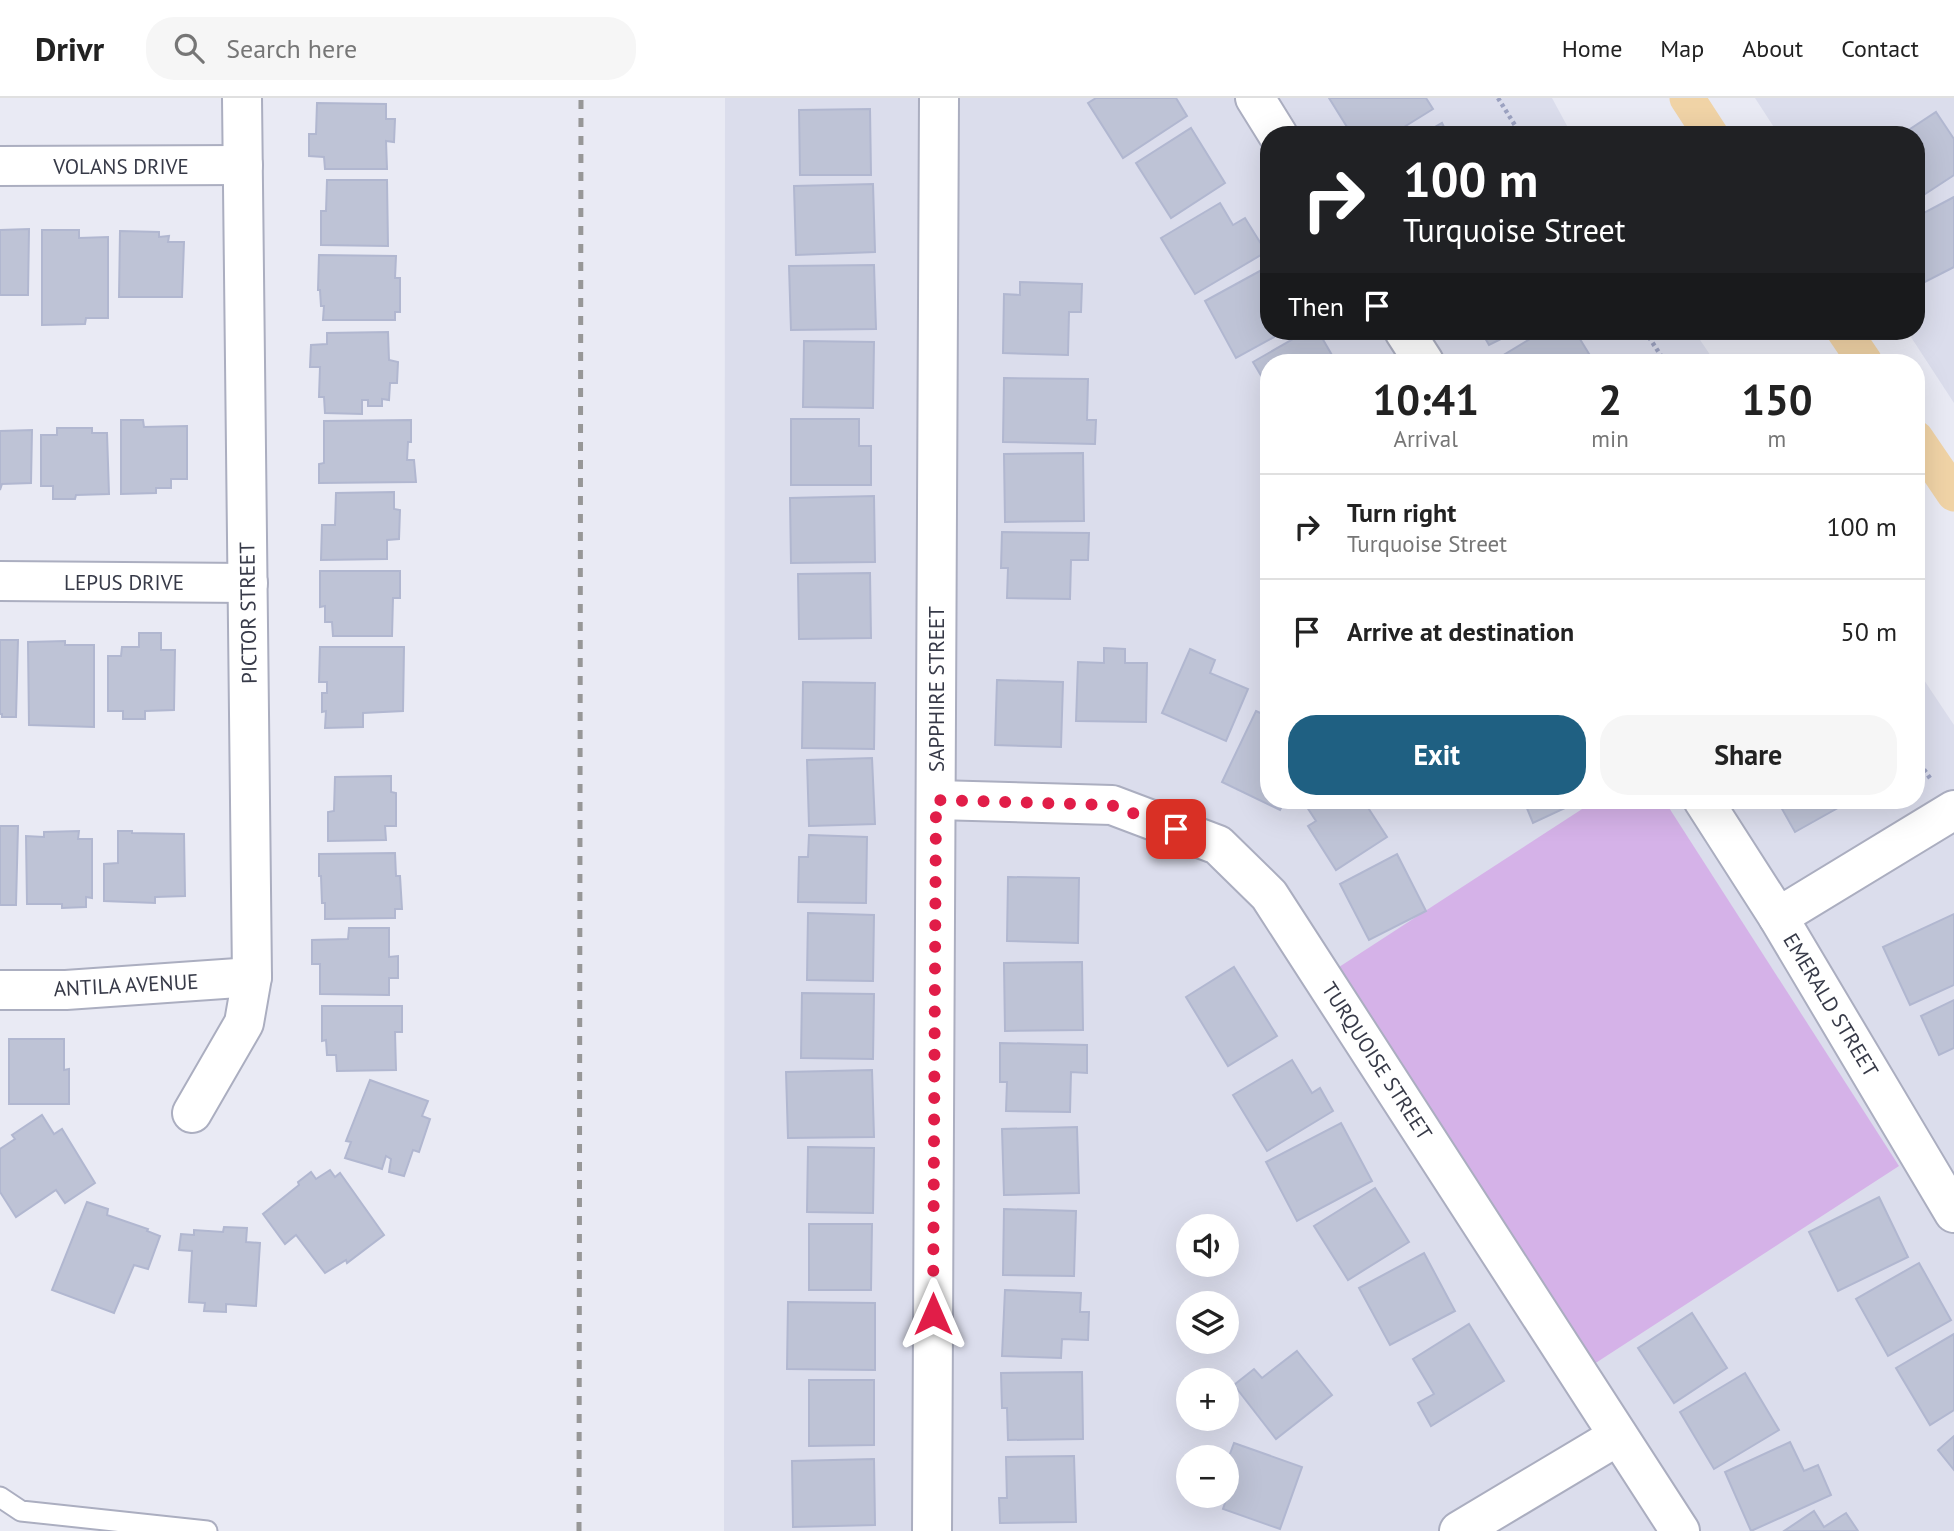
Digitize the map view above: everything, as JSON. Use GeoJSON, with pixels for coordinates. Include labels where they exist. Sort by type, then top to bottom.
{"type":"FeatureCollection","features":[{"type":"Feature","properties":{"kind":"street","name":"PICTOR STREET"},"geometry":{"type":"LineString","coordinates":[[192,1113],[244,1023],[252,977],[242,98]]}},
{"type":"Feature","properties":{"kind":"street","name":"SAPPHIRE STREET"},"geometry":{"type":"LineString","coordinates":[[932,1531],[939,98]]}},
{"type":"Feature","properties":{"kind":"street"},"geometry":{"type":"LineString","coordinates":[[1255,98],[1272,126]]}},
{"type":"Feature","properties":{"kind":"street","name":"VOLANS DRIVE"},"geometry":{"type":"LineString","coordinates":[[0,166],[243,165]]}},
{"type":"Feature","properties":{"kind":"street","name":"LEPUS DRIVE"},"geometry":{"type":"LineString","coordinates":[[0,581],[248,583]]}},
{"type":"Feature","properties":{"kind":"street","name":"TURQUOISE STREET"},"geometry":{"type":"LineString","coordinates":[[936,800],[1111,805],[1218,845],[1269,895],[1680,1531]]}},
{"type":"Feature","properties":{"kind":"street","name":"EMERALD STREET"},"geometry":{"type":"LineString","coordinates":[[1709,809],[1778,917],[1954,1213]]}},
{"type":"Feature","properties":{"kind":"street"},"geometry":{"type":"LineString","coordinates":[[1778,917],[1954,810]]}},
{"type":"Feature","properties":{"kind":"street","name":"ANTILA AVENUE"},"geometry":{"type":"LineString","coordinates":[[0,990],[66,990],[252,977]]}},
{"type":"Feature","properties":{"kind":"street"},"geometry":{"type":"LineString","coordinates":[[1459,1531],[1618,1436]]}},
{"type":"Feature","properties":{"kind":"lane"},"geometry":{"type":"LineString","coordinates":[[0,1497],[21,1511],[207,1531]]}},
{"type":"Feature","properties":{"kind":"path"},"geometry":{"type":"LineString","coordinates":[[1498,98],[1515,126]]}},
{"type":"Feature","properties":{"kind":"shaded area"},"geometry":{"type":"Polygon","coordinates":[[[725,98],[1552,98],[1567,126],[1260,126],[1260,340],[1700,340],[1710,354],[1260,354],[1260,809],[1925,809],[1925,682],[1954,725],[1954,1531],[724,1531],[725,98]]]}},
{"type":"Feature","properties":{"kind":"shaded area"},"geometry":{"type":"Polygon","coordinates":[[[1755,98],[1954,98],[1954,403],[1925,359],[1925,354],[1922,354],[1913,340],[1925,340],[1925,126],[1773,126],[1755,98]]]}},
{"type":"Feature","properties":{"kind":"shaded area"},"geometry":{"type":"Polygon","coordinates":[[[1582,809],[1670,809],[1899,1166],[1591,1366],[1336,969],[1582,809]]]}},
{"type":"Feature","properties":{"kind":"building"},"geometry":{"type":"Polygon","coordinates":[[[1096,98],[1176,98],[1187,116],[1123,158],[1088,103],[1096,98]]]}},
{"type":"Feature","properties":{"kind":"building"},"geometry":{"type":"Polygon","coordinates":[[[1329,98],[1426,98],[1433,109],[1406,126],[1346,126],[1329,98]]]}},
{"type":"Feature","properties":{"kind":"building"},"geometry":{"type":"Polygon","coordinates":[[[317,103],[386,104],[386,119],[395,119],[394,142],[386,141],[387,169],[325,169],[324,157],[309,156],[309,134],[316,134],[317,103]]]}},
{"type":"Feature","properties":{"kind":"building"},"geometry":{"type":"Polygon","coordinates":[[[870,109],[871,175],[800,175],[799,110],[870,109]]]}},
{"type":"Feature","properties":{"kind":"building"},"geometry":{"type":"Polygon","coordinates":[[[1936,112],[1954,139],[1954,175],[1925,194],[1925,126],[1915,126],[1936,112]]]}},
{"type":"Feature","properties":{"kind":"building"},"geometry":{"type":"Polygon","coordinates":[[[1191,128],[1225,183],[1171,218],[1136,163],[1191,128]]]}},
{"type":"Feature","properties":{"kind":"building"},"geometry":{"type":"Polygon","coordinates":[[[327,180],[387,180],[388,246],[321,245],[321,211],[326,211],[327,180]]]}},
{"type":"Feature","properties":{"kind":"building"},"geometry":{"type":"Polygon","coordinates":[[[873,184],[875,252],[796,255],[794,186],[873,184]]]}},
{"type":"Feature","properties":{"kind":"building"},"geometry":{"type":"Polygon","coordinates":[[[1954,197],[1954,267],[1925,282],[1925,212],[1954,197]]]}},
{"type":"Feature","properties":{"kind":"building"},"geometry":{"type":"Polygon","coordinates":[[[1220,203],[1233,225],[1245,218],[1260,242],[1260,256],[1195,294],[1161,238],[1220,203]]]}},
{"type":"Feature","properties":{"kind":"building"},"geometry":{"type":"Polygon","coordinates":[[[29,229],[28,295],[0,295],[0,230],[29,229]]]}},
{"type":"Feature","properties":{"kind":"building"},"geometry":{"type":"Polygon","coordinates":[[[42,230],[79,230],[79,238],[108,237],[108,318],[86,318],[85,324],[42,325],[42,230]]]}},
{"type":"Feature","properties":{"kind":"building"},"geometry":{"type":"Polygon","coordinates":[[[120,231],[159,232],[159,237],[169,236],[168,242],[184,242],[182,297],[119,297],[120,231]]]}},
{"type":"Feature","properties":{"kind":"building"},"geometry":{"type":"Polygon","coordinates":[[[319,255],[396,256],[395,278],[400,278],[400,312],[395,312],[395,320],[323,320],[324,306],[321,306],[318,290],[319,255]]]}},
{"type":"Feature","properties":{"kind":"building"},"geometry":{"type":"Polygon","coordinates":[[[874,265],[876,329],[791,330],[789,266],[874,265]]]}},
{"type":"Feature","properties":{"kind":"building"},"geometry":{"type":"Polygon","coordinates":[[[1260,271],[1260,340],[1269,340],[1236,358],[1205,301],[1260,271]]]}},
{"type":"Feature","properties":{"kind":"building"},"geometry":{"type":"Polygon","coordinates":[[[1020,282],[1082,284],[1081,312],[1069,312],[1068,355],[1003,353],[1004,294],[1020,295],[1020,282]]]}},
{"type":"Feature","properties":{"kind":"building"},"geometry":{"type":"Polygon","coordinates":[[[388,332],[389,360],[398,362],[397,383],[390,383],[389,400],[382,399],[382,406],[368,406],[368,400],[362,400],[362,414],[325,413],[324,397],[319,397],[320,367],[310,367],[311,345],[327,344],[327,333],[388,332]]]}},
{"type":"Feature","properties":{"kind":"building"},"geometry":{"type":"Polygon","coordinates":[[[1291,340],[1323,340],[1331,354],[1267,354],[1291,340]]]}},
{"type":"Feature","properties":{"kind":"building"},"geometry":{"type":"Polygon","coordinates":[[[1486,340],[1499,340],[1489,345],[1486,340]]]}},
{"type":"Feature","properties":{"kind":"building"},"geometry":{"type":"Polygon","coordinates":[[[1528,340],[1581,340],[1589,354],[1505,354],[1528,340]]]}},
{"type":"Feature","properties":{"kind":"building"},"geometry":{"type":"Polygon","coordinates":[[[804,341],[874,342],[873,408],[803,407],[804,341]]]}},
{"type":"Feature","properties":{"kind":"building"},"geometry":{"type":"Polygon","coordinates":[[[1260,358],[1260,374],[1253,362],[1260,358]]]}},
{"type":"Feature","properties":{"kind":"building"},"geometry":{"type":"Polygon","coordinates":[[[1004,378],[1088,379],[1087,420],[1096,420],[1095,444],[1003,442],[1004,378]]]}},
{"type":"Feature","properties":{"kind":"building"},"geometry":{"type":"Polygon","coordinates":[[[791,419],[859,419],[859,446],[871,446],[871,485],[791,485],[791,419]]]}},
{"type":"Feature","properties":{"kind":"building"},"geometry":{"type":"Polygon","coordinates":[[[121,420],[143,420],[144,427],[187,426],[187,479],[171,479],[171,488],[156,488],[156,493],[121,494],[121,420]]]}},
{"type":"Feature","properties":{"kind":"building"},"geometry":{"type":"Polygon","coordinates":[[[411,420],[411,442],[408,442],[407,460],[414,460],[416,482],[319,483],[319,464],[324,463],[324,421],[411,420]]]}},
{"type":"Feature","properties":{"kind":"building"},"geometry":{"type":"Polygon","coordinates":[[[57,428],[92,428],[92,433],[107,433],[109,494],[53,499],[53,486],[41,486],[41,435],[57,435],[57,428]]]}},
{"type":"Feature","properties":{"kind":"building"},"geometry":{"type":"Polygon","coordinates":[[[32,430],[31,483],[2,484],[0,490],[0,431],[32,430]]]}},
{"type":"Feature","properties":{"kind":"building"},"geometry":{"type":"Polygon","coordinates":[[[1083,453],[1084,521],[1005,522],[1004,454],[1083,453]]]}},
{"type":"Feature","properties":{"kind":"building"},"geometry":{"type":"Polygon","coordinates":[[[394,492],[394,509],[400,510],[399,539],[387,540],[387,559],[321,560],[322,525],[335,525],[336,493],[394,492]]]}},
{"type":"Feature","properties":{"kind":"building"},"geometry":{"type":"Polygon","coordinates":[[[874,496],[875,562],[791,563],[790,498],[874,496]]]}},
{"type":"Feature","properties":{"kind":"building"},"geometry":{"type":"Polygon","coordinates":[[[1002,532],[1089,533],[1088,560],[1071,560],[1070,599],[1007,598],[1008,568],[1001,568],[1002,532]]]}},
{"type":"Feature","properties":{"kind":"building"},"geometry":{"type":"Polygon","coordinates":[[[320,571],[400,571],[400,598],[393,598],[392,636],[333,636],[332,622],[325,622],[325,606],[320,607],[320,571]]]}},
{"type":"Feature","properties":{"kind":"building"},"geometry":{"type":"Polygon","coordinates":[[[870,573],[871,638],[799,639],[798,574],[870,573]]]}},
{"type":"Feature","properties":{"kind":"building"},"geometry":{"type":"Polygon","coordinates":[[[139,633],[161,633],[161,650],[175,650],[174,710],[145,711],[145,719],[123,719],[123,711],[108,711],[108,656],[121,656],[122,647],[139,647],[139,633]]]}},
{"type":"Feature","properties":{"kind":"building"},"geometry":{"type":"Polygon","coordinates":[[[0,640],[18,640],[16,717],[2,717],[0,714],[0,640]]]}},
{"type":"Feature","properties":{"kind":"building"},"geometry":{"type":"Polygon","coordinates":[[[65,641],[65,645],[94,645],[94,727],[29,725],[28,642],[65,641]]]}},
{"type":"Feature","properties":{"kind":"building"},"geometry":{"type":"Polygon","coordinates":[[[320,647],[404,647],[403,711],[363,713],[363,727],[325,728],[326,711],[322,712],[322,693],[327,693],[327,682],[319,682],[320,647]]]}},
{"type":"Feature","properties":{"kind":"building"},"geometry":{"type":"Polygon","coordinates":[[[1104,648],[1125,649],[1125,663],[1147,663],[1146,722],[1076,721],[1078,662],[1104,663],[1104,648]]]}},
{"type":"Feature","properties":{"kind":"building"},"geometry":{"type":"Polygon","coordinates":[[[1190,649],[1215,660],[1210,673],[1248,689],[1226,741],[1162,713],[1190,649]]]}},
{"type":"Feature","properties":{"kind":"building"},"geometry":{"type":"Polygon","coordinates":[[[997,680],[1063,682],[1061,747],[995,745],[997,680]]]}},
{"type":"Feature","properties":{"kind":"building"},"geometry":{"type":"Polygon","coordinates":[[[803,682],[875,683],[874,749],[802,748],[803,682]]]}},
{"type":"Feature","properties":{"kind":"building"},"geometry":{"type":"Polygon","coordinates":[[[1256,711],[1260,713],[1260,800],[1222,782],[1256,711]]]}},
{"type":"Feature","properties":{"kind":"building"},"geometry":{"type":"Polygon","coordinates":[[[872,758],[875,824],[809,826],[807,760],[872,758]]]}},
{"type":"Feature","properties":{"kind":"building"},"geometry":{"type":"Polygon","coordinates":[[[391,776],[391,792],[396,793],[396,826],[385,826],[386,840],[328,841],[328,812],[334,811],[335,777],[391,776]]]}},
{"type":"Feature","properties":{"kind":"building"},"geometry":{"type":"Polygon","coordinates":[[[1308,809],[1369,809],[1387,837],[1336,870],[1308,826],[1316,821],[1308,809]]]}},
{"type":"Feature","properties":{"kind":"building"},"geometry":{"type":"Polygon","coordinates":[[[1527,809],[1563,809],[1533,823],[1527,809]]]}},
{"type":"Feature","properties":{"kind":"building"},"geometry":{"type":"Polygon","coordinates":[[[1782,809],[1836,809],[1795,832],[1782,809]]]}},
{"type":"Feature","properties":{"kind":"building"},"geometry":{"type":"Polygon","coordinates":[[[0,826],[18,826],[16,905],[0,905],[0,826]]]}},
{"type":"Feature","properties":{"kind":"building"},"geometry":{"type":"Polygon","coordinates":[[[79,831],[78,839],[92,839],[92,898],[86,897],[86,907],[62,908],[62,904],[27,904],[26,836],[44,837],[44,832],[79,831]]]}},
{"type":"Feature","properties":{"kind":"building"},"geometry":{"type":"Polygon","coordinates":[[[118,831],[184,834],[185,896],[155,897],[155,903],[104,901],[104,864],[118,863],[118,831]]]}},
{"type":"Feature","properties":{"kind":"building"},"geometry":{"type":"Polygon","coordinates":[[[809,835],[867,837],[866,903],[798,902],[799,857],[808,857],[809,835]]]}},
{"type":"Feature","properties":{"kind":"building"},"geometry":{"type":"Polygon","coordinates":[[[395,853],[396,876],[400,876],[402,909],[395,909],[395,918],[325,919],[319,854],[395,853]]]}},
{"type":"Feature","properties":{"kind":"building"},"geometry":{"type":"Polygon","coordinates":[[[1397,854],[1426,911],[1369,940],[1340,884],[1397,854]]]}},
{"type":"Feature","properties":{"kind":"building"},"geometry":{"type":"Polygon","coordinates":[[[1008,877],[1079,878],[1078,943],[1007,941],[1008,877]]]}},
{"type":"Feature","properties":{"kind":"building"},"geometry":{"type":"Polygon","coordinates":[[[808,913],[874,915],[873,981],[807,980],[808,913]]]}},
{"type":"Feature","properties":{"kind":"building"},"geometry":{"type":"Polygon","coordinates":[[[1954,914],[1954,985],[1910,1005],[1883,947],[1954,914]]]}},
{"type":"Feature","properties":{"kind":"building"},"geometry":{"type":"Polygon","coordinates":[[[349,928],[389,928],[389,957],[398,956],[398,978],[389,978],[389,995],[320,994],[320,964],[312,964],[312,940],[348,939],[349,928]]]}},
{"type":"Feature","properties":{"kind":"building"},"geometry":{"type":"Polygon","coordinates":[[[1082,962],[1083,1030],[1005,1031],[1004,963],[1082,962]]]}},
{"type":"Feature","properties":{"kind":"building"},"geometry":{"type":"Polygon","coordinates":[[[1234,967],[1277,1036],[1228,1066],[1186,997],[1234,967]]]}},
{"type":"Feature","properties":{"kind":"building"},"geometry":{"type":"Polygon","coordinates":[[[802,993],[874,994],[873,1059],[801,1058],[802,993]]]}},
{"type":"Feature","properties":{"kind":"building"},"geometry":{"type":"Polygon","coordinates":[[[1954,1000],[1954,1048],[1939,1055],[1921,1016],[1954,1000]]]}},
{"type":"Feature","properties":{"kind":"building"},"geometry":{"type":"Polygon","coordinates":[[[322,1006],[402,1006],[402,1032],[395,1032],[396,1070],[337,1071],[336,1055],[327,1055],[326,1040],[322,1041],[322,1006]]]}},
{"type":"Feature","properties":{"kind":"building"},"geometry":{"type":"Polygon","coordinates":[[[9,1039],[64,1039],[64,1070],[69,1069],[69,1104],[9,1104],[9,1039]]]}},
{"type":"Feature","properties":{"kind":"building"},"geometry":{"type":"Polygon","coordinates":[[[1000,1043],[1087,1045],[1087,1073],[1071,1072],[1070,1112],[1006,1111],[1007,1082],[1000,1082],[1000,1043]]]}},
{"type":"Feature","properties":{"kind":"building"},"geometry":{"type":"Polygon","coordinates":[[[1292,1060],[1312,1093],[1320,1088],[1333,1111],[1267,1151],[1233,1095],[1292,1060]]]}},
{"type":"Feature","properties":{"kind":"building"},"geometry":{"type":"Polygon","coordinates":[[[872,1070],[874,1137],[788,1138],[786,1072],[872,1070]]]}},
{"type":"Feature","properties":{"kind":"building"},"geometry":{"type":"Polygon","coordinates":[[[370,1080],[428,1101],[422,1116],[430,1119],[419,1152],[413,1150],[404,1176],[389,1172],[391,1159],[386,1156],[382,1169],[345,1158],[351,1142],[346,1141],[370,1080]]]}},
{"type":"Feature","properties":{"kind":"building"},"geometry":{"type":"Polygon","coordinates":[[[42,1115],[54,1134],[62,1129],[95,1183],[65,1203],[56,1190],[16,1217],[0,1192],[0,1149],[15,1139],[12,1135],[42,1115]]]}},
{"type":"Feature","properties":{"kind":"building"},"geometry":{"type":"Polygon","coordinates":[[[1341,1123],[1372,1181],[1297,1221],[1266,1162],[1341,1123]]]}},
{"type":"Feature","properties":{"kind":"building"},"geometry":{"type":"Polygon","coordinates":[[[1077,1127],[1079,1193],[1004,1195],[1002,1129],[1077,1127]]]}},
{"type":"Feature","properties":{"kind":"building"},"geometry":{"type":"Polygon","coordinates":[[[808,1147],[874,1148],[873,1213],[807,1212],[808,1147]]]}},
{"type":"Feature","properties":{"kind":"building"},"geometry":{"type":"Polygon","coordinates":[[[330,1170],[335,1177],[340,1173],[384,1235],[347,1263],[346,1260],[325,1273],[296,1235],[285,1244],[263,1214],[311,1172],[316,1179],[330,1170]]]}},
{"type":"Feature","properties":{"kind":"building"},"geometry":{"type":"Polygon","coordinates":[[[1375,1188],[1409,1242],[1348,1280],[1314,1226],[1375,1188]]]}},
{"type":"Feature","properties":{"kind":"building"},"geometry":{"type":"Polygon","coordinates":[[[1879,1197],[1908,1257],[1838,1291],[1809,1232],[1879,1197]]]}},
{"type":"Feature","properties":{"kind":"building"},"geometry":{"type":"Polygon","coordinates":[[[87,1202],[108,1209],[107,1215],[160,1236],[148,1269],[134,1265],[114,1313],[52,1290],[87,1202]]]}},
{"type":"Feature","properties":{"kind":"building"},"geometry":{"type":"Polygon","coordinates":[[[1004,1209],[1076,1211],[1074,1276],[1003,1275],[1004,1209]]]}},
{"type":"Feature","properties":{"kind":"building"},"geometry":{"type":"Polygon","coordinates":[[[809,1224],[872,1224],[871,1290],[809,1290],[809,1224]]]}},
{"type":"Feature","properties":{"kind":"building"},"geometry":{"type":"Polygon","coordinates":[[[224,1227],[247,1228],[246,1242],[260,1243],[256,1306],[226,1304],[226,1312],[204,1311],[205,1303],[189,1302],[192,1251],[179,1250],[181,1234],[194,1235],[194,1230],[223,1232],[224,1227]]]}},
{"type":"Feature","properties":{"kind":"building"},"geometry":{"type":"Polygon","coordinates":[[[1424,1253],[1455,1311],[1390,1345],[1359,1288],[1424,1253]]]}},
{"type":"Feature","properties":{"kind":"building"},"geometry":{"type":"Polygon","coordinates":[[[1919,1263],[1951,1320],[1888,1356],[1856,1299],[1919,1263]]]}},
{"type":"Feature","properties":{"kind":"building"},"geometry":{"type":"Polygon","coordinates":[[[1005,1290],[1081,1293],[1080,1312],[1089,1312],[1088,1340],[1062,1339],[1061,1358],[1002,1356],[1005,1290]]]}},
{"type":"Feature","properties":{"kind":"building"},"geometry":{"type":"Polygon","coordinates":[[[788,1302],[875,1303],[875,1370],[787,1369],[788,1302]]]}},
{"type":"Feature","properties":{"kind":"building"},"geometry":{"type":"Polygon","coordinates":[[[1692,1313],[1727,1368],[1674,1403],[1638,1348],[1692,1313]]]}},
{"type":"Feature","properties":{"kind":"building"},"geometry":{"type":"Polygon","coordinates":[[[1469,1324],[1504,1381],[1431,1426],[1418,1403],[1434,1394],[1413,1359],[1469,1324]]]}},
{"type":"Feature","properties":{"kind":"building"},"geometry":{"type":"Polygon","coordinates":[[[1954,1334],[1954,1410],[1930,1425],[1896,1368],[1954,1334]]]}},
{"type":"Feature","properties":{"kind":"building"},"geometry":{"type":"Polygon","coordinates":[[[1297,1351],[1332,1395],[1276,1439],[1239,1391],[1239,1381],[1254,1369],[1262,1378],[1297,1351]]]}},
{"type":"Feature","properties":{"kind":"building"},"geometry":{"type":"Polygon","coordinates":[[[1082,1372],[1083,1439],[1008,1440],[1007,1408],[1002,1408],[1001,1373],[1082,1372]]]}},
{"type":"Feature","properties":{"kind":"building"},"geometry":{"type":"Polygon","coordinates":[[[1745,1373],[1779,1430],[1714,1469],[1680,1412],[1745,1373]]]}},
{"type":"Feature","properties":{"kind":"building"},"geometry":{"type":"Polygon","coordinates":[[[809,1380],[874,1380],[874,1445],[809,1446],[809,1380]]]}},
{"type":"Feature","properties":{"kind":"building"},"geometry":{"type":"Polygon","coordinates":[[[1954,1436],[1954,1470],[1938,1450],[1954,1436]]]}},
{"type":"Feature","properties":{"kind":"building"},"geometry":{"type":"Polygon","coordinates":[[[1790,1442],[1804,1471],[1818,1465],[1831,1495],[1751,1531],[1725,1472],[1790,1442]]]}},
{"type":"Feature","properties":{"kind":"building"},"geometry":{"type":"Polygon","coordinates":[[[1234,1443],[1302,1467],[1280,1529],[1223,1509],[1239,1508],[1239,1445],[1233,1445],[1234,1443]]]}},
{"type":"Feature","properties":{"kind":"building"},"geometry":{"type":"Polygon","coordinates":[[[1074,1456],[1076,1522],[1000,1523],[999,1498],[1007,1498],[1006,1457],[1074,1456]]]}},
{"type":"Feature","properties":{"kind":"building"},"geometry":{"type":"Polygon","coordinates":[[[874,1459],[875,1525],[793,1527],[792,1461],[874,1459]]]}},
{"type":"Feature","properties":{"kind":"building"},"geometry":{"type":"Polygon","coordinates":[[[1814,1511],[1824,1527],[1846,1513],[1858,1531],[1784,1531],[1814,1511]]]}},
{"type":"Feature","properties":{"kind":"waterway"},"geometry":{"type":"LineString","coordinates":[[1687,98],[1705,126]]}},
{"type":"Feature","properties":{"kind":"waterway"},"geometry":{"type":"LineString","coordinates":[[1850,340],[1860,354]]}},
{"type":"Feature","properties":{"kind":"waterway"},"geometry":{"type":"LineString","coordinates":[[1925,451],[1954,494]]}},
{"type":"Feature","properties":{"kind":"railway"},"geometry":{"type":"LineString","coordinates":[[579,1531],[581,98]]}},
{"type":"Feature","properties":{"kind":"route"},"geometry":{"type":"LineString","coordinates":[[933,1314],[936,800],[1111,805],[1176,829]]}}]}
